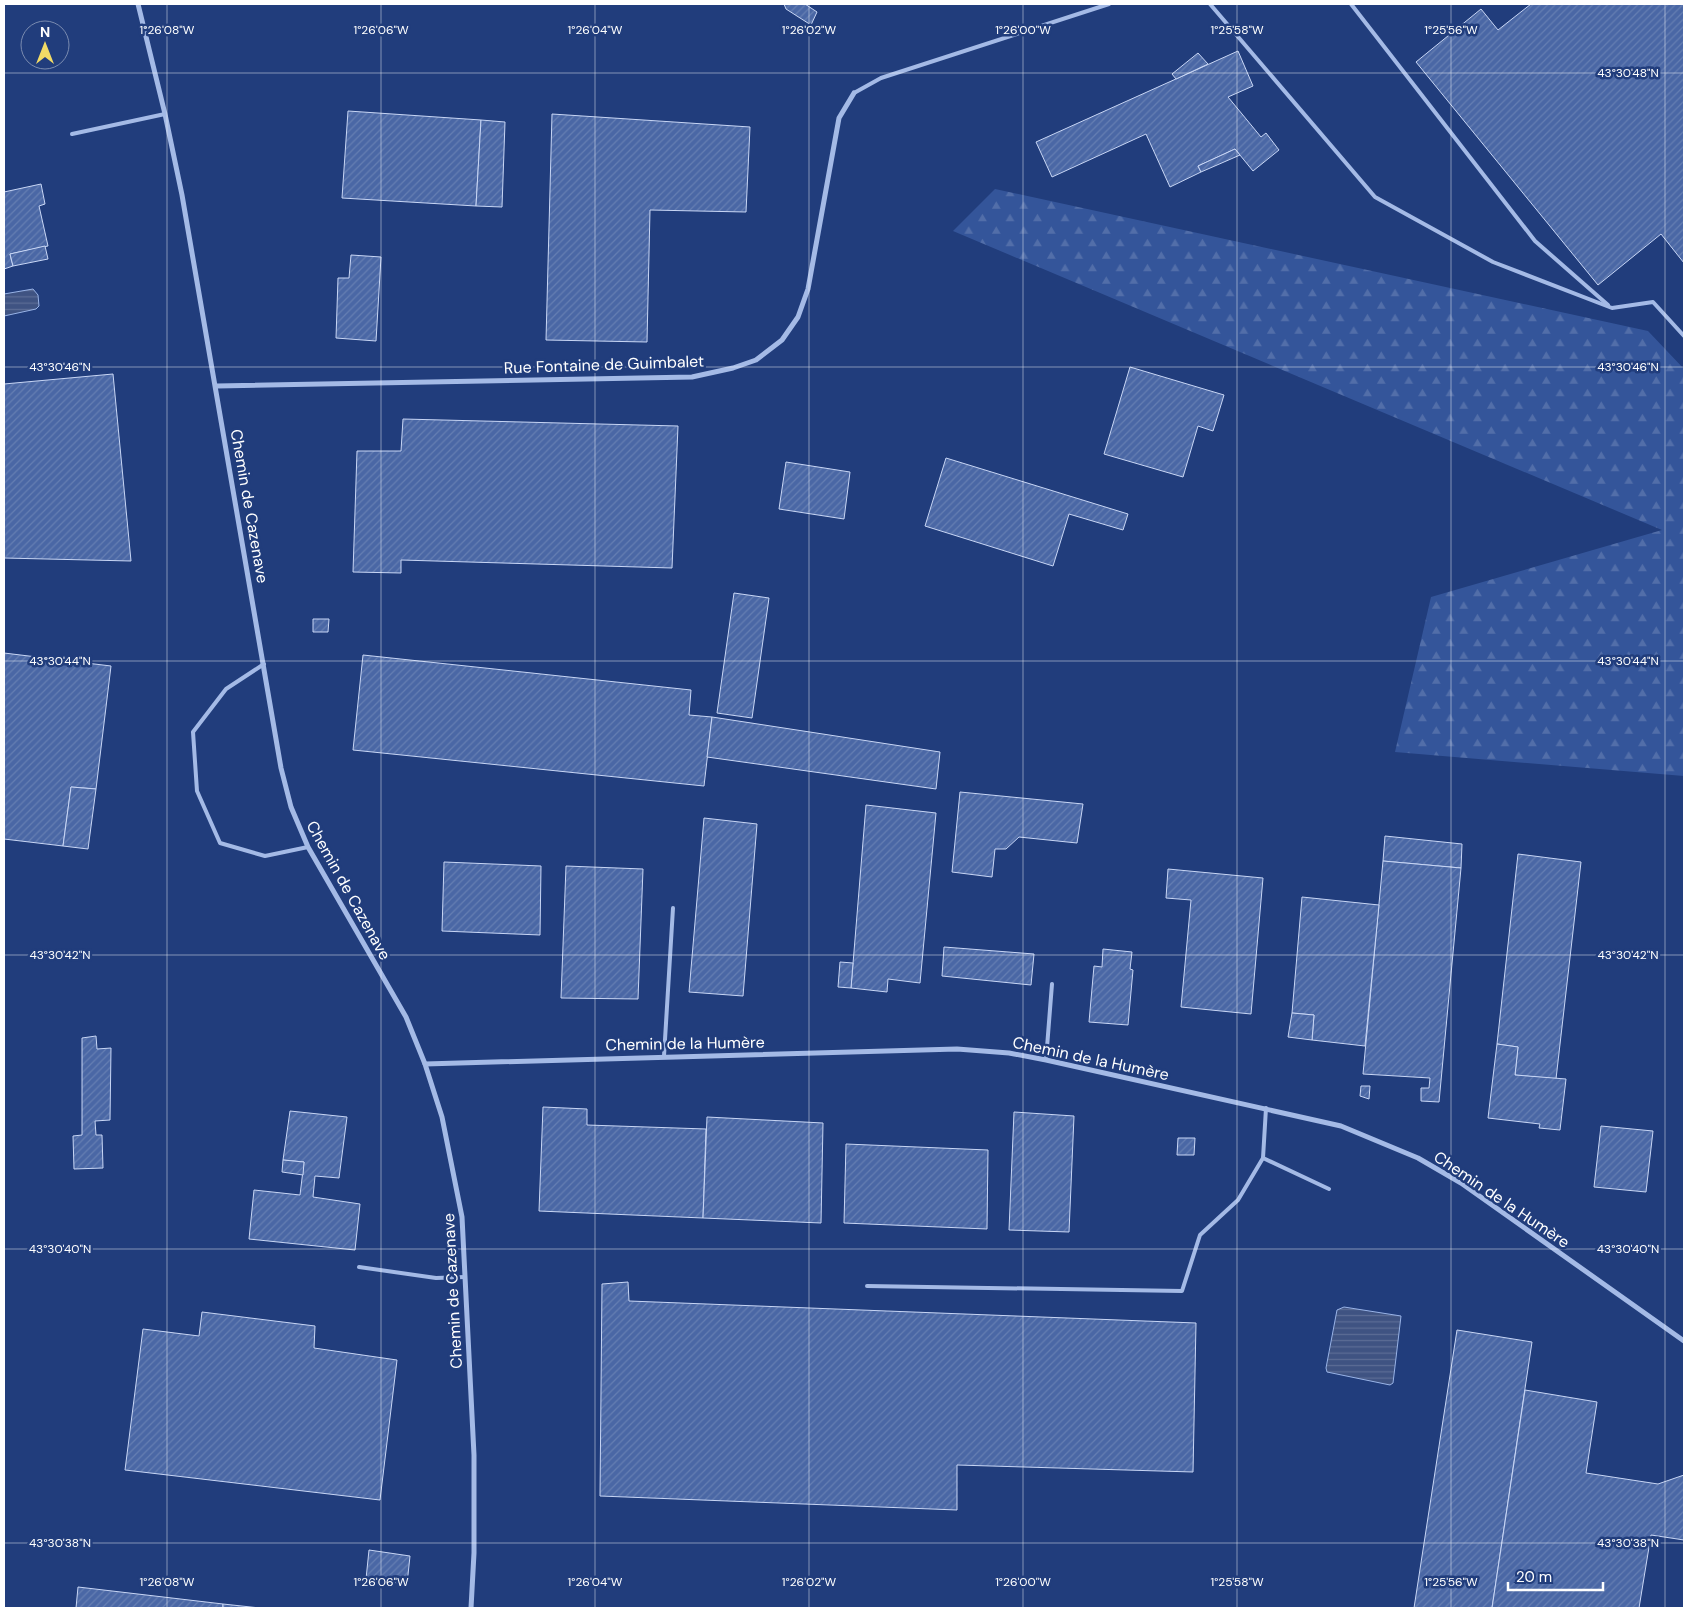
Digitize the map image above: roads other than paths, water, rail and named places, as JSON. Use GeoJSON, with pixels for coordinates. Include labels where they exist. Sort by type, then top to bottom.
{"type":"FeatureCollection","features":[{"type":"Feature","properties":{"kind":"street","name":"Chemin de Cazenave"},"geometry":{"type":"LineString","coordinates":[[138,4],[165,114],[217,386],[281,768],[291,807],[308,847],[406,1018],[425,1064],[442,1118],[454,1170],[462,1218],[474,1455],[474,1553],[471,1608]]}},
{"type":"Feature","properties":{"kind":"street","name":"Rue Fontaine de Guimbalet"},"geometry":{"type":"LineString","coordinates":[[217,386],[692,376],[733,368],[756,360],[782,340],[798,317],[808,289],[839,118],[854,93]]}},
{"type":"Feature","properties":{"kind":"street","name":"Chemin de la Humère"},"geometry":{"type":"LineString","coordinates":[[425,1064],[957,1049],[1008,1053],[1046,1060],[1266,1108],[1341,1126],[1418,1158],[1462,1183],[1684,1341]]}},
{"type":"Feature","properties":{"kind":"lane"},"geometry":{"type":"LineString","coordinates":[[854,93],[881,78],[1109,4]]}},
{"type":"Feature","properties":{"kind":"lane"},"geometry":{"type":"LineString","coordinates":[[1210,4],[1375,197],[1493,262],[1612,308],[1653,302],[1684,336]]}},
{"type":"Feature","properties":{"kind":"lane"},"geometry":{"type":"LineString","coordinates":[[1351,4],[1536,241],[1612,308]]}},
{"type":"Feature","properties":{"kind":"lane"},"geometry":{"type":"LineString","coordinates":[[72,134],[165,114]]}},
{"type":"Feature","properties":{"kind":"lane"},"geometry":{"type":"LineString","coordinates":[[264,664],[226,689],[193,732],[197,791],[220,843],[265,856],[308,847]]}},
{"type":"Feature","properties":{"kind":"lane"},"geometry":{"type":"LineString","coordinates":[[664,1056],[673,908]]}},
{"type":"Feature","properties":{"kind":"lane"},"geometry":{"type":"LineString","coordinates":[[1046,1060],[1052,984]]}},
{"type":"Feature","properties":{"kind":"lane"},"geometry":{"type":"LineString","coordinates":[[867,1286],[1182,1291],[1200,1235],[1238,1200],[1263,1158],[1266,1108]]}},
{"type":"Feature","properties":{"kind":"lane"},"geometry":{"type":"LineString","coordinates":[[1263,1158],[1329,1189]]}},
{"type":"Feature","properties":{"kind":"lane"},"geometry":{"type":"LineString","coordinates":[[359,1267],[436,1278],[465,1277]]}}]}
